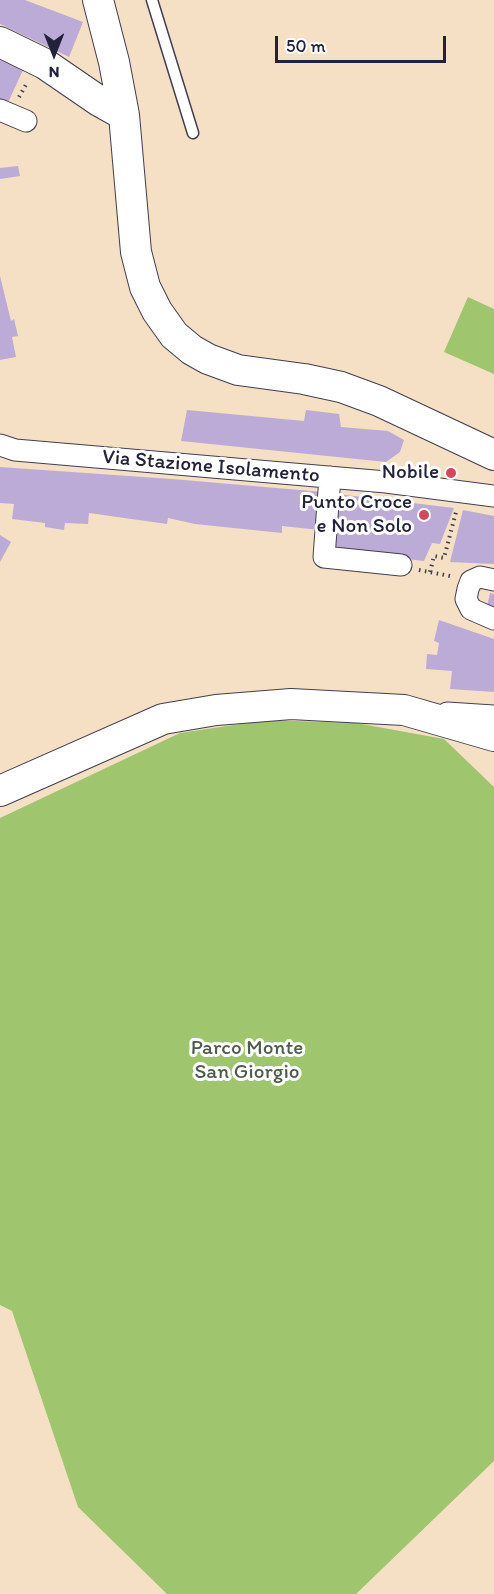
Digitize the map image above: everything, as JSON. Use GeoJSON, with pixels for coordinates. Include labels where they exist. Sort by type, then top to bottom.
{"type":"FeatureCollection","features":[{"type":"Feature","properties":{"kind":"main road"},"geometry":{"type":"LineString","coordinates":[[98,0],[114,62],[124,115],[136,252],[145,287],[157,311],[174,335],[192,350],[208,359],[238,370],[304,379],[341,387],[379,401],[494,455]]}},
{"type":"Feature","properties":{"kind":"main road"},"geometry":{"type":"LineString","coordinates":[[0,42],[42,63],[124,115]]}},
{"type":"Feature","properties":{"kind":"main road"},"geometry":{"type":"LineString","coordinates":[[42,63],[75,68],[96,67],[114,62]]}},
{"type":"Feature","properties":{"kind":"main road"},"geometry":{"type":"LineString","coordinates":[[0,791],[163,719],[216,710],[291,704],[404,710],[494,736]]}},
{"type":"Feature","properties":{"kind":"street"},"geometry":{"type":"LineString","coordinates":[[0,110],[26,121]]}},
{"type":"Feature","properties":{"kind":"street","name":"Via Stazione Isolamento"},"geometry":{"type":"LineString","coordinates":[[0,445],[15,450],[386,482],[494,496]]}},
{"type":"Feature","properties":{"kind":"street"},"geometry":{"type":"LineString","coordinates":[[330,477],[324,557],[401,566]]}},
{"type":"Feature","properties":{"kind":"street"},"geometry":{"type":"LineString","coordinates":[[494,580],[480,577],[471,581],[466,599],[471,609],[494,619]]}},
{"type":"Feature","properties":{"kind":"street"},"geometry":{"type":"LineString","coordinates":[[404,710],[494,716]]}},
{"type":"Feature","properties":{"kind":"lane"},"geometry":{"type":"LineString","coordinates":[[152,0],[193,133]]}},
{"type":"Feature","properties":{"kind":"path"},"geometry":{"type":"LineString","coordinates":[[26,121],[30,113],[15,105],[42,63]]}},
{"type":"Feature","properties":{"kind":"path"},"geometry":{"type":"LineString","coordinates":[[430,572],[434,556],[444,558],[462,491]]}},
{"type":"Feature","properties":{"kind":"path"},"geometry":{"type":"LineString","coordinates":[[401,566],[471,581]]}},
{"type":"Feature","properties":{"kind":"green space"},"geometry":{"type":"Polygon","coordinates":[[[468,297],[494,309],[494,374],[444,352],[468,297]]]}},
{"type":"Feature","properties":{"kind":"green space","name":"Parco Monte San Giorgio"},"geometry":{"type":"Polygon","coordinates":[[[267,720],[356,723],[444,739],[494,787],[494,1461],[356,1594],[167,1594],[78,1507],[12,1311],[0,1305],[0,818],[180,733],[267,720]]]}},
{"type":"Feature","properties":{"kind":"building"},"geometry":{"type":"Polygon","coordinates":[[[0,0],[25,0],[83,22],[69,57],[0,24],[0,0]]]}},
{"type":"Feature","properties":{"kind":"building"},"geometry":{"type":"Polygon","coordinates":[[[0,60],[23,70],[6,107],[0,104],[0,60]]]}},
{"type":"Feature","properties":{"kind":"building"},"geometry":{"type":"Polygon","coordinates":[[[18,166],[20,176],[0,179],[0,168],[18,166]]]}},
{"type":"Feature","properties":{"kind":"building"},"geometry":{"type":"Polygon","coordinates":[[[0,276],[11,321],[14,319],[18,336],[12,337],[16,357],[0,360],[0,276]]]}},
{"type":"Feature","properties":{"kind":"building"},"geometry":{"type":"Polygon","coordinates":[[[187,410],[304,421],[306,410],[339,414],[341,427],[388,431],[404,440],[400,452],[386,462],[181,441],[187,410]]]}},
{"type":"Feature","properties":{"kind":"building"},"geometry":{"type":"Polygon","coordinates":[[[0,467],[323,492],[320,530],[282,526],[282,533],[195,524],[168,518],[167,524],[89,513],[88,524],[65,523],[64,530],[45,527],[45,523],[12,519],[14,504],[0,503],[0,467]]]}},
{"type":"Feature","properties":{"kind":"building"},"geometry":{"type":"Polygon","coordinates":[[[337,494],[454,508],[440,544],[432,543],[424,561],[330,550],[337,494]]]}},
{"type":"Feature","properties":{"kind":"building"},"geometry":{"type":"Polygon","coordinates":[[[463,510],[494,516],[494,564],[450,562],[463,510]]]}},
{"type":"Feature","properties":{"kind":"building"},"geometry":{"type":"Polygon","coordinates":[[[0,535],[11,542],[0,562],[0,535]]]}},
{"type":"Feature","properties":{"kind":"building"},"geometry":{"type":"Polygon","coordinates":[[[490,593],[494,594],[494,609],[487,606],[490,593]]]}},
{"type":"Feature","properties":{"kind":"building"},"geometry":{"type":"Polygon","coordinates":[[[439,620],[494,639],[494,692],[450,689],[452,671],[426,669],[427,654],[437,655],[439,643],[434,641],[439,620]]]}},
{"type":"Feature","properties":{"kind":"place","name":"Nobile"},"geometry":{"type":"Point","coordinates":[451,473]}},
{"type":"Feature","properties":{"kind":"place","name":"Punto Croce e Non Solo"},"geometry":{"type":"Point","coordinates":[424,515]}}]}
